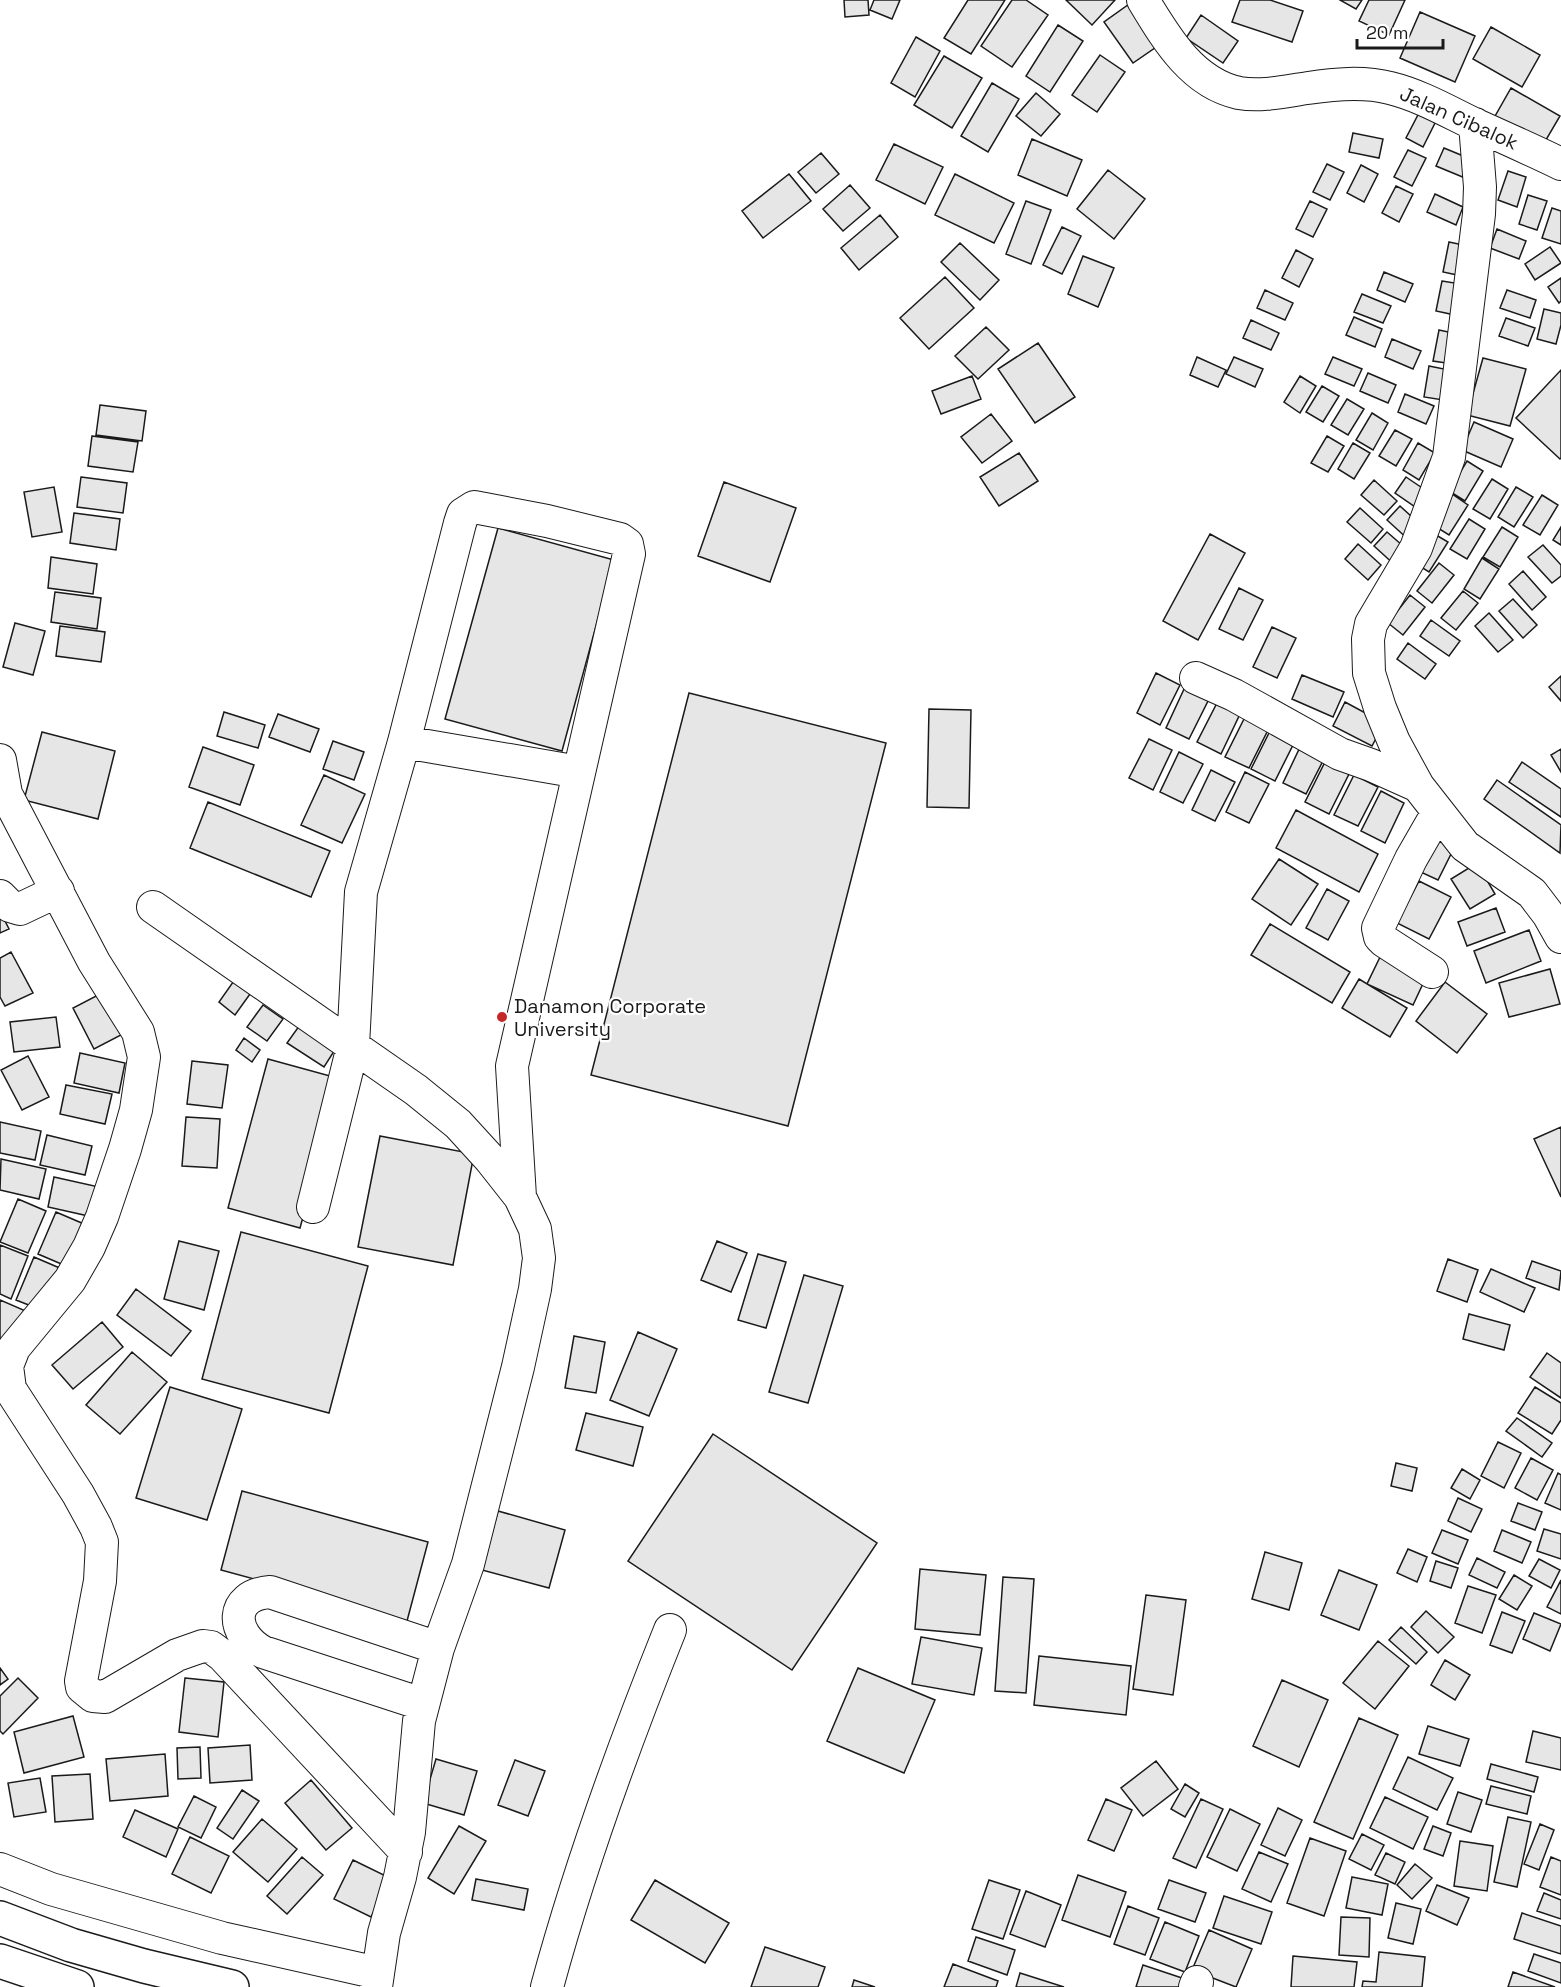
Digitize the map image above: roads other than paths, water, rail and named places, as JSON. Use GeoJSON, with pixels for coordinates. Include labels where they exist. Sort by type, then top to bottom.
{"type":"FeatureCollection","features":[{"type":"Feature","properties":{"kind":"highway"},"geometry":{"type":"LineString","coordinates":[[0,1918],[71,1945],[144,1966],[232,1987]]}},
{"type":"Feature","properties":{"kind":"highway"},"geometry":{"type":"LineString","coordinates":[[0,1961],[58,1984],[71,1945]]}},
{"type":"Feature","properties":{"kind":"street","name":"Jalan Cibalok"},"geometry":{"type":"LineString","coordinates":[[1143,0],[1168,40],[1184,60],[1214,83],[1239,93],[1262,94],[1356,83],[1377,85],[1423,100],[1561,164]]}},
{"type":"Feature","properties":{"kind":"street"},"geometry":{"type":"LineString","coordinates":[[1475,124],[1480,187],[1479,214],[1449,457],[1416,548],[1371,624],[1368,639],[1369,673],[1394,742],[1418,786],[1465,846],[1532,894],[1548,914],[1561,937]]}},
{"type":"Feature","properties":{"kind":"street"},"geometry":{"type":"LineString","coordinates":[[313,1207],[353,1046],[361,892],[404,742],[460,523],[466,512],[474,507],[620,539],[627,544],[629,554],[512,1066],[520,1197]]}},
{"type":"Feature","properties":{"kind":"street"},"geometry":{"type":"LineString","coordinates":[[1196,678],[1234,695],[1340,754],[1418,786]]}},
{"type":"Feature","properties":{"kind":"street"},"geometry":{"type":"LineString","coordinates":[[404,742],[579,772]]}},
{"type":"Feature","properties":{"kind":"street"},"geometry":{"type":"LineString","coordinates":[[0,760],[6,794],[94,962],[138,1032],[144,1057],[136,1110],[125,1149],[89,1247],[70,1280],[14,1348],[7,1366],[10,1389],[78,1494],[102,1542],[100,1581],[81,1681],[82,1687],[93,1696],[110,1696],[177,1654],[202,1646],[211,1647],[223,1656],[406,1852]]}},
{"type":"Feature","properties":{"kind":"street"},"geometry":{"type":"LineString","coordinates":[[1432,972],[1384,941],[1380,937],[1378,928],[1411,860],[1438,812]]}},
{"type":"Feature","properties":{"kind":"street"},"geometry":{"type":"LineString","coordinates":[[0,896],[10,906],[20,909],[58,891]]}},
{"type":"Feature","properties":{"kind":"street"},"geometry":{"type":"LineString","coordinates":[[0,1869],[51,1889],[377,1980],[384,1933],[406,1852],[422,1704],[438,1648],[468,1564],[518,1367],[535,1289],[539,1258],[535,1228],[520,1197],[458,1124],[416,1090],[153,907]]}},
{"type":"Feature","properties":{"kind":"street"},"geometry":{"type":"LineString","coordinates":[[422,1704],[263,1652],[251,1645],[245,1638],[238,1622],[239,1614],[249,1599],[263,1593],[270,1593],[438,1648]]}},
{"type":"Feature","properties":{"kind":"street"},"geometry":{"type":"LineString","coordinates":[[547,1987],[590,1842],[670,1629]]}},
{"type":"Feature","properties":{"kind":"place","name":"Danamon Corporate University"},"geometry":{"type":"Point","coordinates":[502,1017]}}]}
